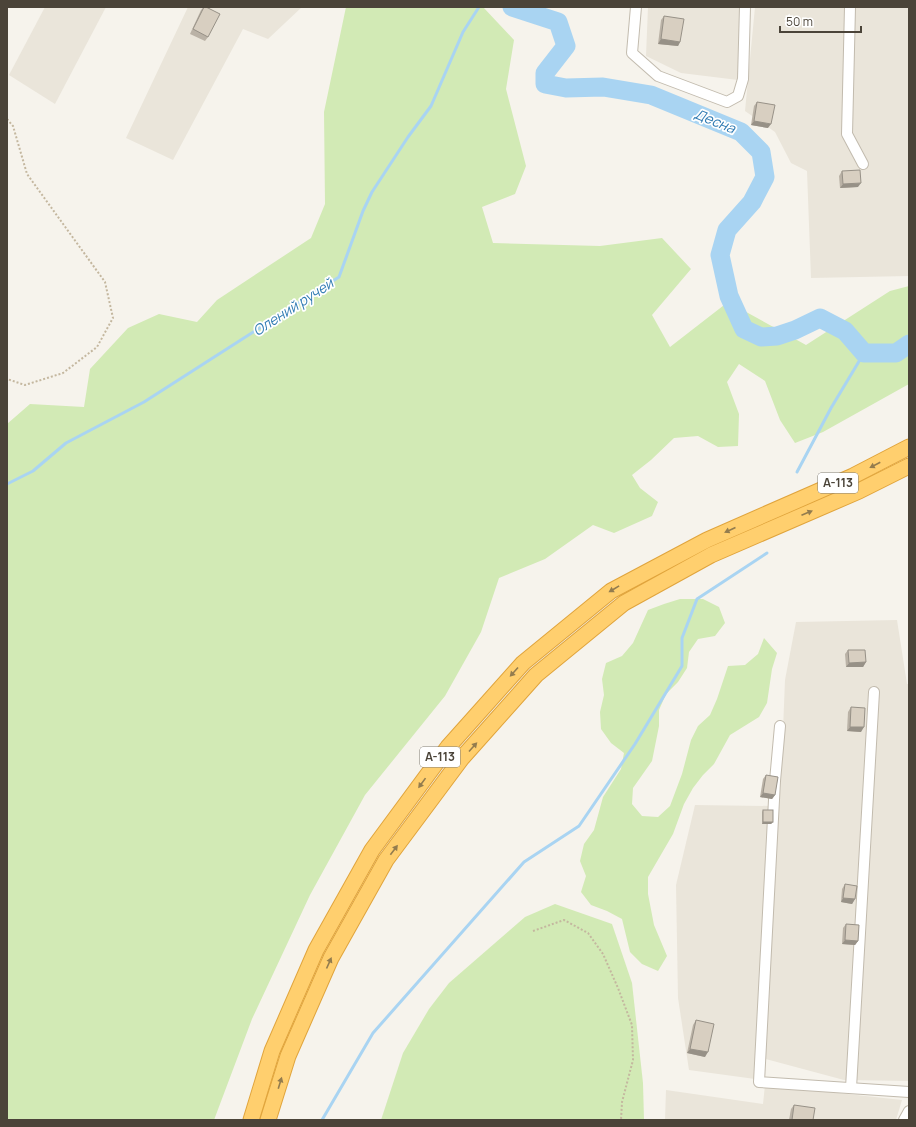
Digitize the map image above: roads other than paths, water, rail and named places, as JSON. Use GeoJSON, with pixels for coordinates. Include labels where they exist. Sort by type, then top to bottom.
{"type":"FeatureCollection","features":[{"type":"Feature","properties":{"kind":"highway","name":"А-113"},"geometry":{"type":"LineString","coordinates":[[251,1120],[272,1051],[316,950],[372,850],[448,746],[523,663],[611,590],[707,540],[854,476],[909,447]]}},
{"type":"Feature","properties":{"kind":"highway","name":"А-113"},"geometry":{"type":"LineString","coordinates":[[268,1120],[288,1056],[331,958],[386,860],[462,758],[536,675],[624,603],[711,554],[859,491],[909,466]]}},
{"type":"Feature","properties":{"kind":"street"},"geometry":{"type":"LineString","coordinates":[[636,7],[632,54],[658,76],[728,102],[738,96],[743,79],[745,7]]}},
{"type":"Feature","properties":{"kind":"street"},"geometry":{"type":"LineString","coordinates":[[850,7],[847,134],[863,164]]}},
{"type":"Feature","properties":{"kind":"street"},"geometry":{"type":"LineString","coordinates":[[851,1088],[874,692]]}},
{"type":"Feature","properties":{"kind":"street"},"geometry":{"type":"LineString","coordinates":[[780,726],[775,781],[759,1082],[909,1092]]}},
{"type":"Feature","properties":{"kind":"street"},"geometry":{"type":"LineString","coordinates":[[904,1120],[909,1111]]}},
{"type":"Feature","properties":{"kind":"waterway","name":"Олений ручей"},"geometry":{"type":"LineString","coordinates":[[7,484],[33,471],[66,443],[144,402],[339,277],[363,211],[372,192],[408,137],[431,106],[463,32],[479,7]]}},
{"type":"Feature","properties":{"kind":"waterway","name":"Десна"},"geometry":{"type":"LineString","coordinates":[[512,7],[558,22],[566,46],[545,73],[545,84],[566,88],[603,87],[651,95],[741,132],[761,152],[765,177],[752,202],[727,230],[720,255],[729,296],[744,329],[761,337],[777,336],[795,330],[820,318],[845,331],[864,353],[896,353],[909,344]]}},
{"type":"Feature","properties":{"kind":"waterway"},"geometry":{"type":"LineString","coordinates":[[797,472],[831,408],[864,353]]}},
{"type":"Feature","properties":{"kind":"waterway"},"geometry":{"type":"LineString","coordinates":[[322,1120],[373,1033],[524,862],[579,826],[635,744],[682,666],[682,638],[697,599],[767,553]]}}]}
